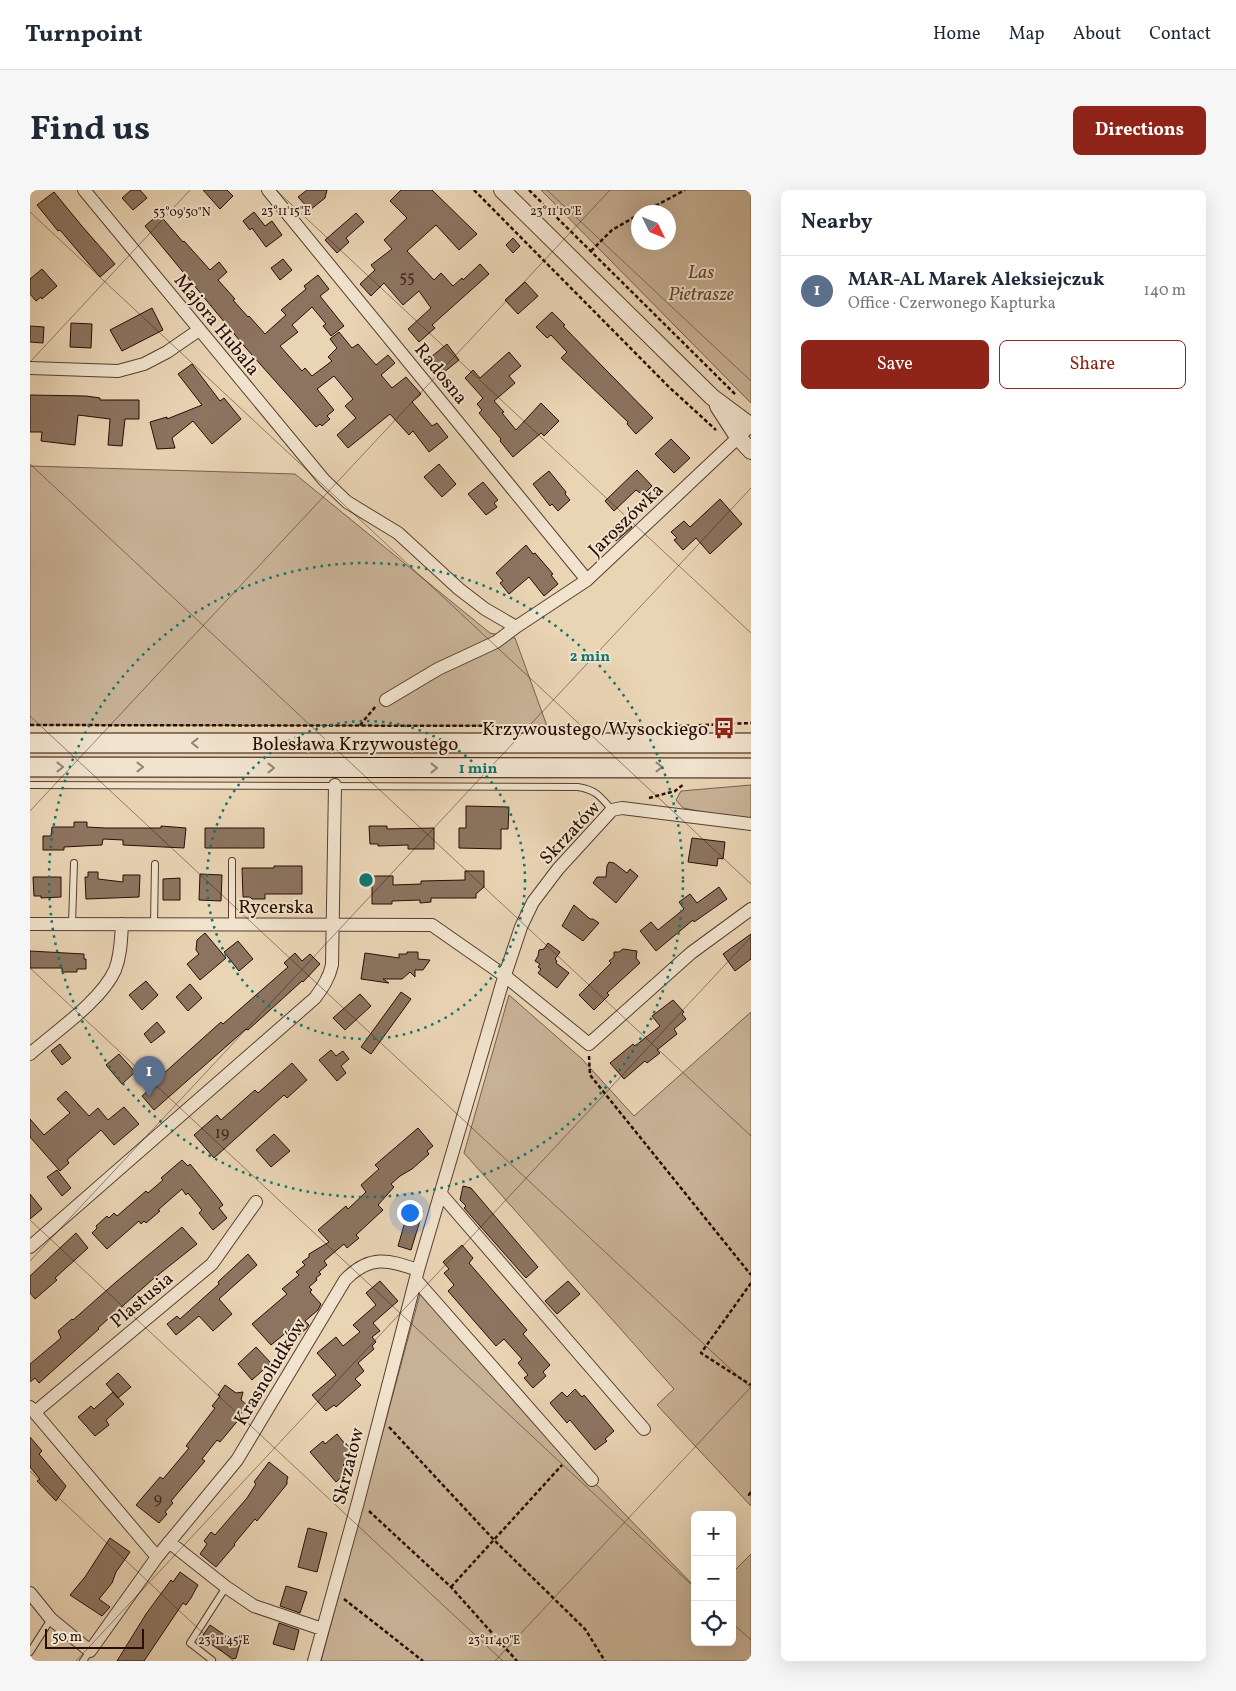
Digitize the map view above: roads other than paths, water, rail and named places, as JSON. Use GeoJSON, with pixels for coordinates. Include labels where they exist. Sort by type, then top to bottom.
{"type":"FeatureCollection","features":[{"type":"Feature","properties":{"kind":"main road","name":"Bolesława Krzywoustego"},"geometry":{"type":"LineString","coordinates":[[30,743],[751,743]]}},
{"type":"Feature","properties":{"kind":"main road","name":"Bolesława Krzywoustego"},"geometry":{"type":"LineString","coordinates":[[223,768],[236,759],[238,753],[229,743]]}},
{"type":"Feature","properties":{"kind":"main road","name":"Bolesława Krzywoustego"},"geometry":{"type":"LineString","coordinates":[[30,767],[751,768]]}},
{"type":"Feature","properties":{"kind":"street","name":"Majora Hubala"},"geometry":{"type":"LineString","coordinates":[[84,190],[324,480],[347,502],[398,533],[459,589],[485,609],[516,627]]}},
{"type":"Feature","properties":{"kind":"street","name":"Radosna"},"geometry":{"type":"LineString","coordinates":[[268,190],[587,580]]}},
{"type":"Feature","properties":{"kind":"street"},"geometry":{"type":"LineString","coordinates":[[502,190],[712,398],[751,426]]}},
{"type":"Feature","properties":{"kind":"street"},"geometry":{"type":"LineString","coordinates":[[30,368],[118,371],[144,364],[167,352],[199,330]]}},
{"type":"Feature","properties":{"kind":"street"},"geometry":{"type":"LineString","coordinates":[[712,398],[734,441],[751,451]]}},
{"type":"Feature","properties":{"kind":"street","name":"Jaroszówka"},"geometry":{"type":"LineString","coordinates":[[386,700],[438,669],[496,642],[587,580],[751,426]]}},
{"type":"Feature","properties":{"kind":"street"},"geometry":{"type":"LineString","coordinates":[[30,1247],[315,998],[330,976],[334,925],[336,785]]}},
{"type":"Feature","properties":{"kind":"street","name":"Skrzatów"},"geometry":{"type":"LineString","coordinates":[[314,1661],[358,1502],[417,1275],[505,976],[521,927],[533,902],[558,869],[612,810],[622,808],[751,824]]}},
{"type":"Feature","properties":{"kind":"street"},"geometry":{"type":"LineString","coordinates":[[505,976],[588,1044],[596,1039],[691,953],[751,909]]}},
{"type":"Feature","properties":{"kind":"street","name":"Rycerska"},"geometry":{"type":"LineString","coordinates":[[30,924],[432,925],[505,976]]}},
{"type":"Feature","properties":{"kind":"street"},"geometry":{"type":"LineString","coordinates":[[30,1054],[93,1000],[108,983],[116,968],[121,948],[122,924]]}},
{"type":"Feature","properties":{"kind":"street"},"geometry":{"type":"LineString","coordinates":[[441,1194],[644,1429]]}},
{"type":"Feature","properties":{"kind":"street","name":"Plastusia"},"geometry":{"type":"LineString","coordinates":[[32,1410],[212,1264],[256,1202]]}},
{"type":"Feature","properties":{"kind":"street","name":"Krasnoludków"},"geometry":{"type":"LineString","coordinates":[[86,1656],[157,1557],[238,1460],[345,1280],[363,1265],[376,1261],[390,1261],[417,1275]]}},
{"type":"Feature","properties":{"kind":"street"},"geometry":{"type":"LineString","coordinates":[[417,1275],[592,1480]]}},
{"type":"Feature","properties":{"kind":"street"},"geometry":{"type":"LineString","coordinates":[[32,1410],[157,1557]]}},
{"type":"Feature","properties":{"kind":"street"},"geometry":{"type":"LineString","coordinates":[[169,1542],[226,1587],[254,1606],[322,1629]]}},
{"type":"Feature","properties":{"kind":"street"},"geometry":{"type":"LineString","coordinates":[[30,1594],[86,1656]]}},
{"type":"Feature","properties":{"kind":"lane"},"geometry":{"type":"LineString","coordinates":[[30,785],[578,787],[599,794],[612,810]]}},
{"type":"Feature","properties":{"kind":"lane"},"geometry":{"type":"LineString","coordinates":[[232,861],[232,925]]}},
{"type":"Feature","properties":{"kind":"lane"},"geometry":{"type":"LineString","coordinates":[[72,924],[74,863]]}},
{"type":"Feature","properties":{"kind":"lane"},"geometry":{"type":"LineString","coordinates":[[154,924],[155,864]]}},
{"type":"Feature","properties":{"kind":"lane"},"geometry":{"type":"LineString","coordinates":[[212,1660],[190,1643],[226,1587]]}},
{"type":"Feature","properties":{"kind":"lane"},"geometry":{"type":"LineString","coordinates":[[30,1652],[51,1619]]}},
{"type":"Feature","properties":{"kind":"place","name":"Krzywoustego/Wysockiego"},"geometry":{"type":"Point","coordinates":[724,728]}},
{"type":"Feature","properties":{"kind":"place","name":"MAR-AL Marek Aleksiejczuk"},"geometry":{"type":"Point","coordinates":[149,1097]}},
{"type":"Feature","properties":{"kind":"park label","name":"Las Pietrasze"},"geometry":{"type":"Point","coordinates":[701,282]}}]}
